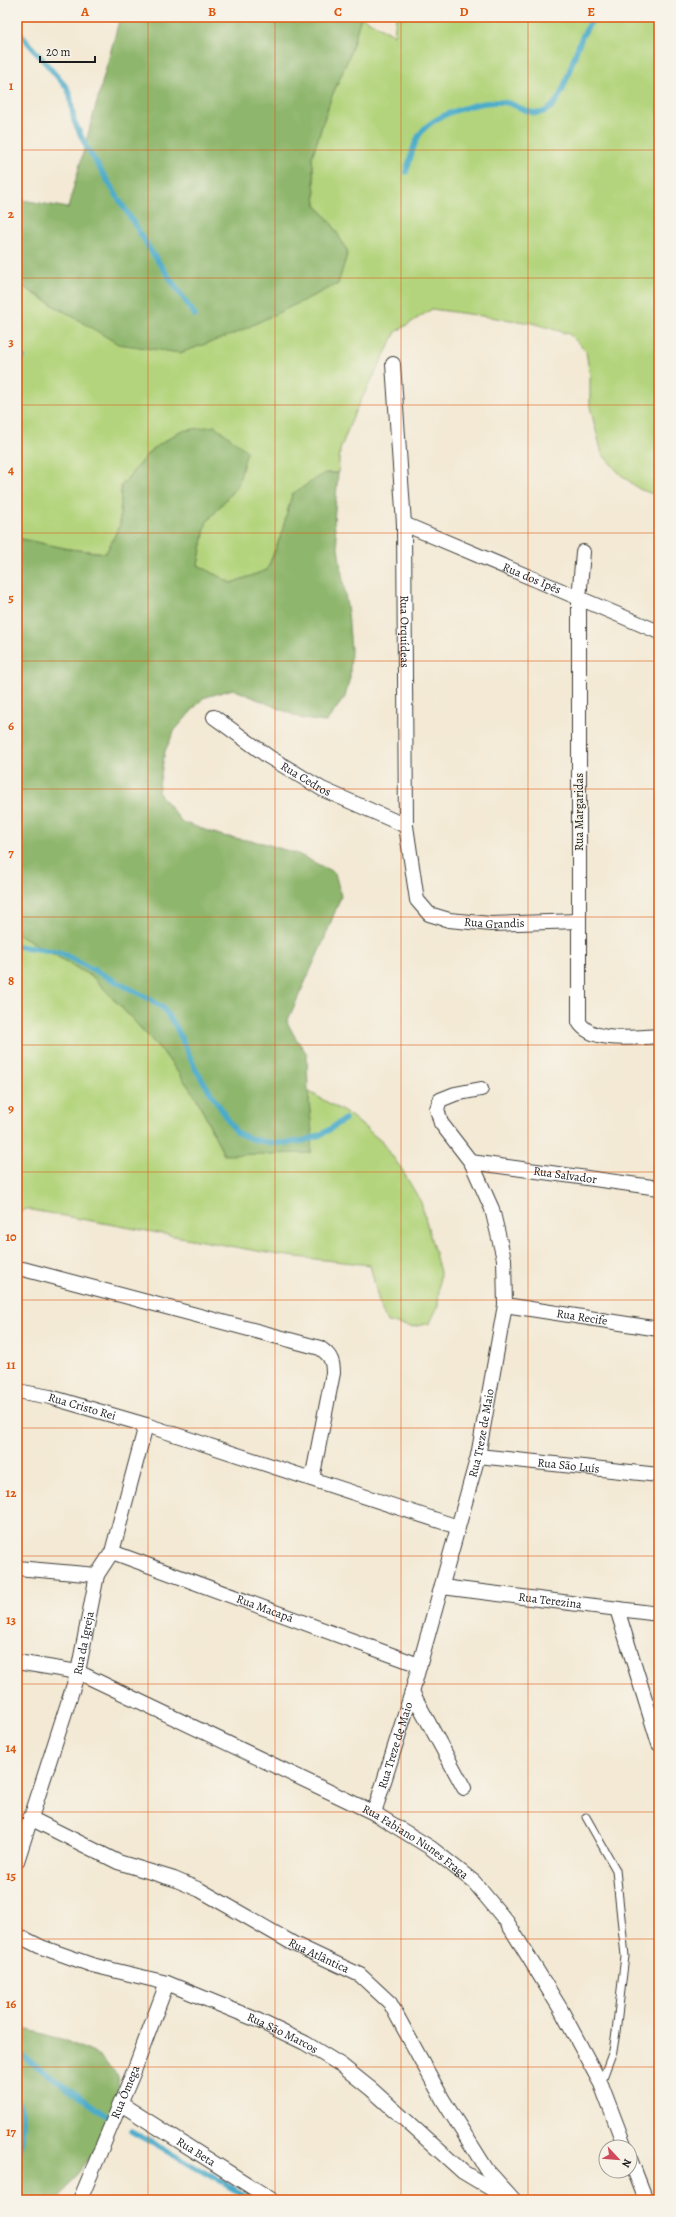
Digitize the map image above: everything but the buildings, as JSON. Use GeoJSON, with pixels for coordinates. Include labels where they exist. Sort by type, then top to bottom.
{"type":"FeatureCollection","features":[{"type":"Feature","properties":{"kind":"street","name":"Rua Orquídeas"},"geometry":{"type":"LineString","coordinates":[[393,364],[404,524],[406,826],[417,900]]}},
{"type":"Feature","properties":{"kind":"street","name":"Rua dos Ipês"},"geometry":{"type":"LineString","coordinates":[[404,524],[659,632]]}},
{"type":"Feature","properties":{"kind":"street","name":"Rua Margaridas"},"geometry":{"type":"LineString","coordinates":[[583,552],[579,599],[579,1022],[583,1028],[591,1034],[624,1038],[659,1036]]}},
{"type":"Feature","properties":{"kind":"street","name":"Rua Cedros"},"geometry":{"type":"LineString","coordinates":[[214,717],[269,757],[322,789],[406,826]]}},
{"type":"Feature","properties":{"kind":"street","name":"Rua Grandis"},"geometry":{"type":"LineString","coordinates":[[417,900],[430,914],[449,920],[491,924],[579,921]]}},
{"type":"Feature","properties":{"kind":"street","name":"Rua Treze de Maio"},"geometry":{"type":"LineString","coordinates":[[374,1813],[412,1692],[478,1456],[505,1305],[504,1259],[500,1235],[492,1209],[471,1162],[444,1129],[437,1109],[440,1100],[455,1094],[481,1089]]}},
{"type":"Feature","properties":{"kind":"street","name":"Rua Salvador"},"geometry":{"type":"LineString","coordinates":[[471,1162],[659,1188]]}},
{"type":"Feature","properties":{"kind":"street"},"geometry":{"type":"LineString","coordinates":[[17,1270],[23,1269],[320,1348],[325,1351],[330,1355],[333,1365],[333,1373],[312,1479]]}},
{"type":"Feature","properties":{"kind":"street","name":"Rua Recife"},"geometry":{"type":"LineString","coordinates":[[505,1305],[659,1329]]}},
{"type":"Feature","properties":{"kind":"street","name":"Rua Cristo Rei"},"geometry":{"type":"LineString","coordinates":[[17,1391],[50,1397],[146,1424],[458,1527]]}},
{"type":"Feature","properties":{"kind":"street","name":"Rua da Igreja"},"geometry":{"type":"LineString","coordinates":[[17,1861],[78,1672],[97,1575],[112,1552],[146,1424]]}},
{"type":"Feature","properties":{"kind":"street","name":"Rua São Luís"},"geometry":{"type":"LineString","coordinates":[[478,1456],[659,1475]]}},
{"type":"Feature","properties":{"kind":"street","name":"Rua Macapá"},"geometry":{"type":"LineString","coordinates":[[112,1552],[419,1665]]}},
{"type":"Feature","properties":{"kind":"street"},"geometry":{"type":"LineString","coordinates":[[17,1568],[97,1575]]}},
{"type":"Feature","properties":{"kind":"street","name":"Rua Terezina"},"geometry":{"type":"LineString","coordinates":[[442,1588],[659,1614]]}},
{"type":"Feature","properties":{"kind":"street"},"geometry":{"type":"LineString","coordinates":[[617,1609],[659,1744]]}},
{"type":"Feature","properties":{"kind":"street","name":"Rua Fabiano Nunes Fraga"},"geometry":{"type":"LineString","coordinates":[[17,1662],[78,1672],[374,1813],[431,1848],[474,1882],[507,1922],[534,1964],[601,2084],[622,2139]]}},
{"type":"Feature","properties":{"kind":"street"},"geometry":{"type":"LineString","coordinates":[[412,1692],[464,1788]]}},
{"type":"Feature","properties":{"kind":"street","name":"Rua Atlântica"},"geometry":{"type":"LineString","coordinates":[[30,1818],[118,1862],[174,1879],[200,1890],[294,1944],[360,1974],[390,2003],[443,2100],[487,2170],[514,2200]]}},
{"type":"Feature","properties":{"kind":"street","name":"Rua São Marcos"},"geometry":{"type":"LineString","coordinates":[[17,1935],[41,1947],[92,1965],[167,1983],[255,2019],[305,2043],[341,2065],[371,2089],[463,2172],[509,2200]]}},
{"type":"Feature","properties":{"kind":"street","name":"Rua Ômega"},"geometry":{"type":"LineString","coordinates":[[80,2200],[121,2104],[167,1983]]}},
{"type":"Feature","properties":{"kind":"street","name":"Rua Beta"},"geometry":{"type":"LineString","coordinates":[[121,2104],[272,2200]]}},
{"type":"Feature","properties":{"kind":"street"},"geometry":{"type":"LineString","coordinates":[[638,2179],[646,2200]]}},
{"type":"Feature","properties":{"kind":"lane"},"geometry":{"type":"LineString","coordinates":[[586,1817],[616,1870],[625,1956],[616,2032],[612,2051],[601,2084]]}},
{"type":"Feature","properties":{"kind":"green space"},"geometry":{"type":"Polygon","coordinates":[[[120,17],[361,17],[349,57],[331,98],[312,157],[316,205],[332,224],[348,252],[338,284],[234,334],[180,353],[118,344],[17,283],[17,199],[68,208],[120,17]]]}},
{"type":"Feature","properties":{"kind":"green space"},"geometry":{"type":"Polygon","coordinates":[[[361,17],[394,35],[396,17],[659,17],[659,496],[639,489],[620,474],[602,454],[590,407],[590,377],[586,351],[569,334],[532,323],[432,309],[396,332],[354,414],[340,450],[338,473],[325,473],[281,535],[267,570],[231,583],[198,565],[206,523],[238,485],[180,431],[150,451],[121,486],[120,525],[106,553],[69,549],[17,538],[17,283],[62,311],[285,308],[338,284],[332,224],[316,205],[312,157],[331,98],[349,57],[361,17]]]}},
{"type":"Feature","properties":{"kind":"green space"},"geometry":{"type":"Polygon","coordinates":[[[215,426],[247,451],[238,485],[206,523],[198,565],[231,583],[267,570],[281,535],[292,494],[325,473],[338,473],[334,522],[348,613],[351,650],[350,677],[345,697],[326,722],[303,719],[233,689],[203,698],[175,730],[165,751],[158,792],[182,822],[223,836],[263,843],[298,854],[335,873],[341,896],[324,940],[287,1022],[307,1054],[308,1091],[312,1133],[311,1153],[224,1155],[196,1097],[163,1052],[94,978],[17,933],[17,538],[69,549],[106,553],[120,525],[121,486],[150,451],[180,431],[215,426]]]}},
{"type":"Feature","properties":{"kind":"green space"},"geometry":{"type":"Polygon","coordinates":[[[17,933],[94,978],[163,1052],[196,1097],[224,1155],[312,1133],[308,1091],[351,1116],[381,1141],[401,1168],[421,1202],[440,1272],[438,1306],[430,1323],[412,1327],[387,1322],[380,1306],[370,1265],[279,1255],[26,1209],[17,1213],[17,933]]]}},
{"type":"Feature","properties":{"kind":"green space"},"geometry":{"type":"Polygon","coordinates":[[[17,2027],[65,2040],[99,2056],[118,2075],[120,2106],[103,2140],[58,2200],[17,2200],[17,2027]]]}},
{"type":"Feature","properties":{"kind":"waterway"},"geometry":{"type":"LineString","coordinates":[[406,172],[417,139],[423,130],[430,124],[451,113],[475,105],[499,102],[508,103],[534,113],[540,113],[550,108],[557,100],[562,90],[582,38],[596,17]]}},
{"type":"Feature","properties":{"kind":"waterway"},"geometry":{"type":"LineString","coordinates":[[642,17],[659,22]]}},
{"type":"Feature","properties":{"kind":"waterway"},"geometry":{"type":"LineString","coordinates":[[17,30],[67,88],[70,95],[74,121],[87,148],[153,254],[195,315]]}},
{"type":"Feature","properties":{"kind":"waterway"},"geometry":{"type":"LineString","coordinates":[[17,364],[23,357]]}},
{"type":"Feature","properties":{"kind":"waterway"},"geometry":{"type":"LineString","coordinates":[[17,946],[59,952],[148,998],[163,1008],[176,1027],[196,1070],[236,1132],[257,1140],[291,1143],[314,1138],[345,1119]]}},
{"type":"Feature","properties":{"kind":"waterway"},"geometry":{"type":"LineString","coordinates":[[17,2052],[110,2118]]}},
{"type":"Feature","properties":{"kind":"waterway"},"geometry":{"type":"LineString","coordinates":[[17,2100],[20,2106],[23,2121],[21,2144],[17,2158]]}},
{"type":"Feature","properties":{"kind":"waterway"},"geometry":{"type":"LineString","coordinates":[[131,2131],[253,2200]]}}]}
